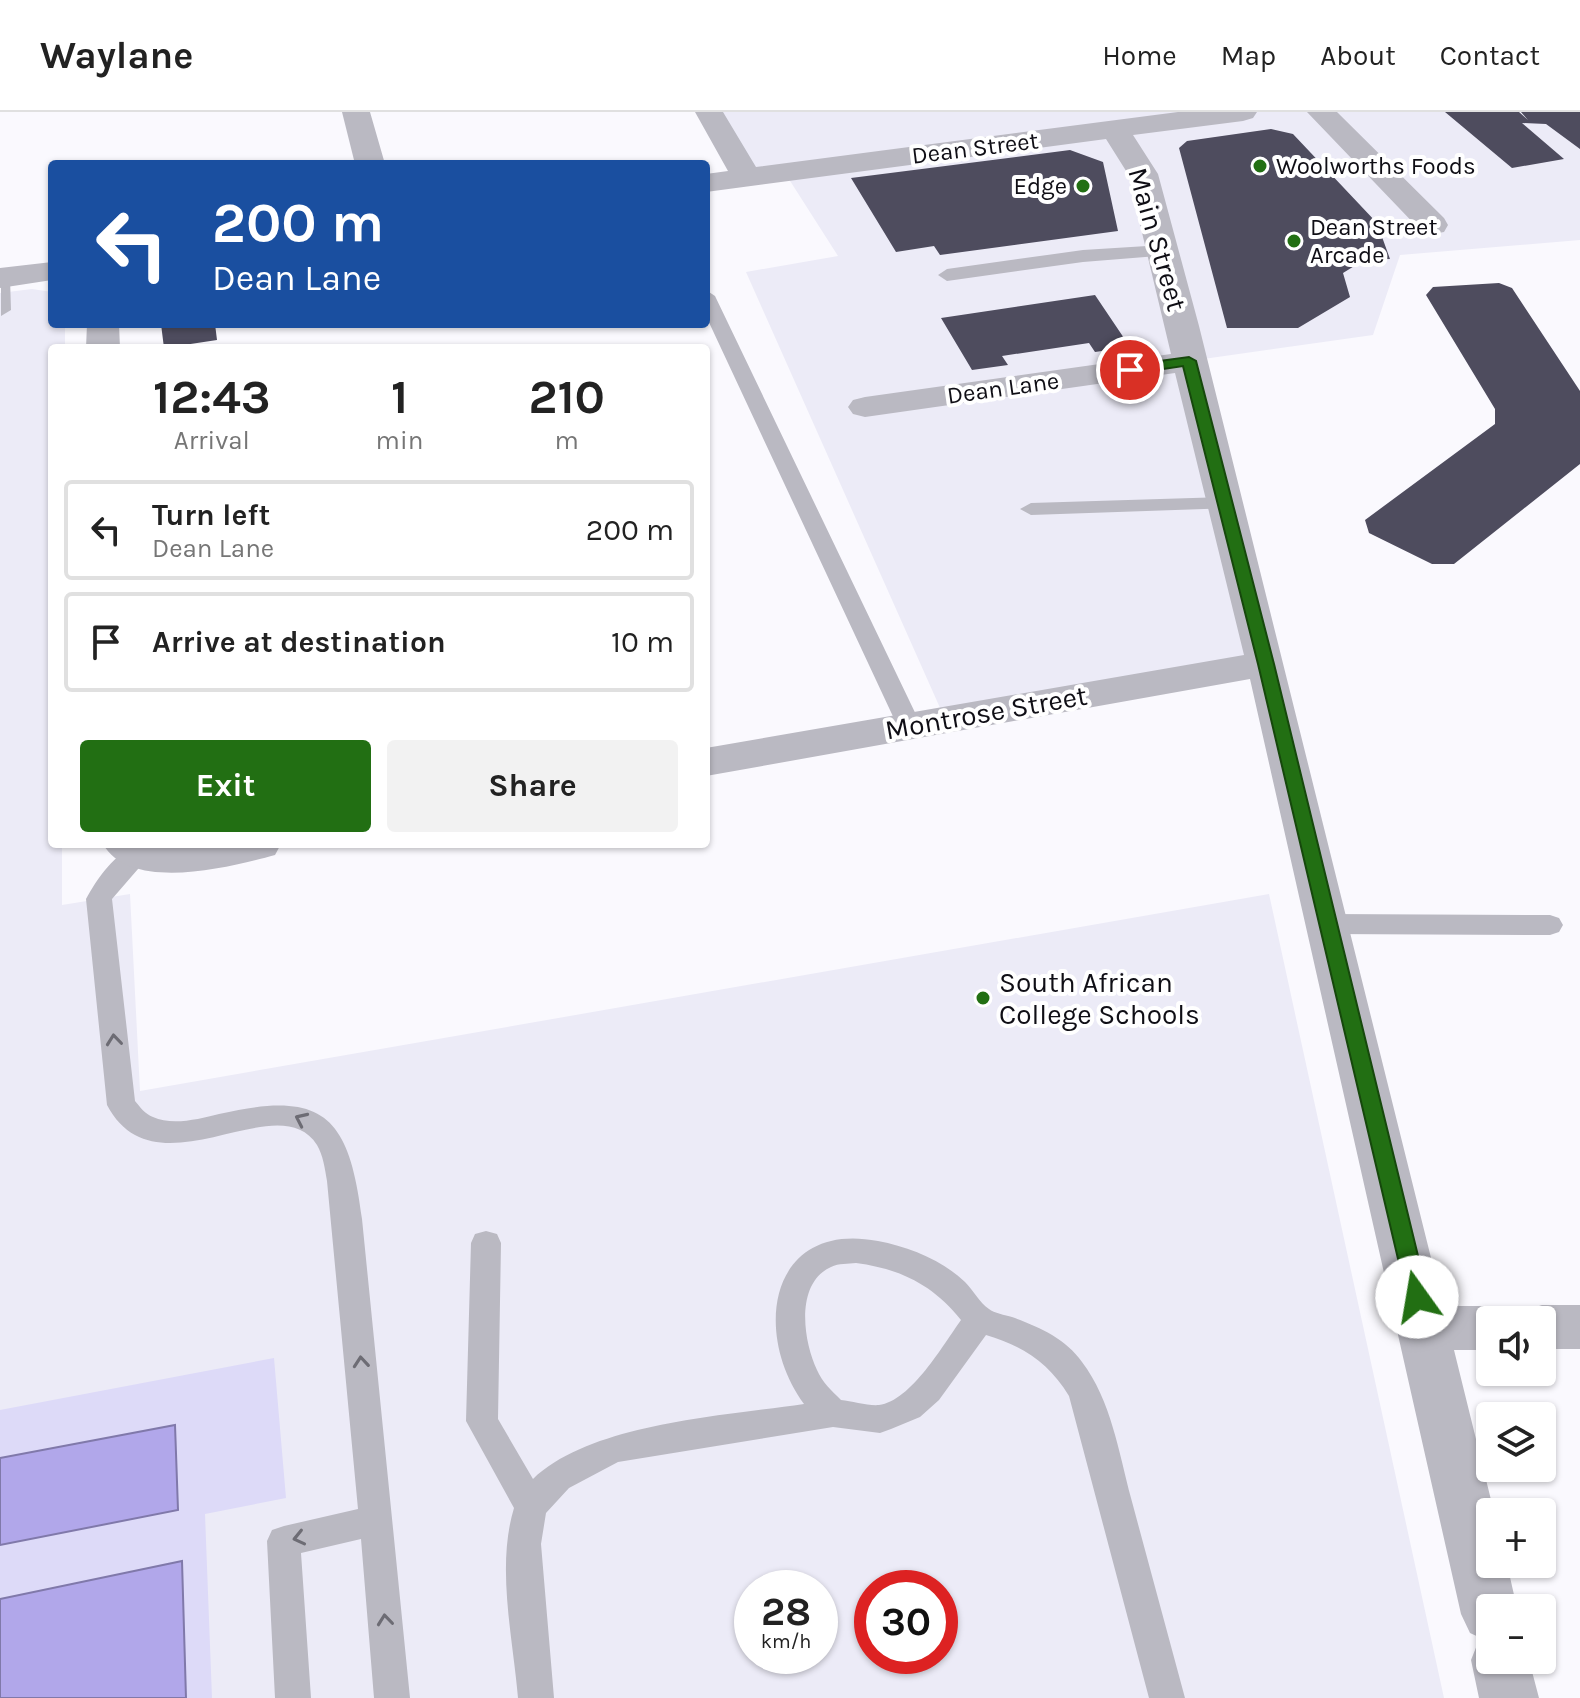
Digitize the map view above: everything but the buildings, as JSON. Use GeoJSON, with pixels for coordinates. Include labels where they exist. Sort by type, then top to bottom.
{"type":"FeatureCollection","features":[{"type":"Feature","properties":{"kind":"street"},"geometry":{"type":"LineString","coordinates":[[356,112],[369,160]]}},
{"type":"Feature","properties":{"kind":"street"},"geometry":{"type":"LineString","coordinates":[[709,112],[747,178]]}},
{"type":"Feature","properties":{"kind":"street","name":"Dean Street"},"geometry":{"type":"LineString","coordinates":[[710,183],[1243,112]]}},
{"type":"Feature","properties":{"kind":"street"},"geometry":{"type":"LineString","coordinates":[[1321,112],[1433,225]]}},
{"type":"Feature","properties":{"kind":"street","name":"Main Street"},"geometry":{"type":"LineString","coordinates":[[1114,130],[1131,151],[1143,174],[1183,326],[1425,1328],[1485,1594]]}},
{"type":"Feature","properties":{"kind":"street"},"geometry":{"type":"LineString","coordinates":[[0,278],[48,272]]}},
{"type":"Feature","properties":{"kind":"street","name":"Dean Lane"},"geometry":{"type":"LineString","coordinates":[[865,407],[1189,361]]}},
{"type":"Feature","properties":{"kind":"street","name":"Montrose Street"},"geometry":{"type":"LineString","coordinates":[[710,761],[1266,664]]}},
{"type":"Feature","properties":{"kind":"street"},"geometry":{"type":"LineString","coordinates":[[131,849],[172,858],[235,848]]}},
{"type":"Feature","properties":{"kind":"street"},"geometry":{"type":"LineString","coordinates":[[1556,1327],[1580,1327]]}},
{"type":"Feature","properties":{"kind":"street"},"geometry":{"type":"LineString","coordinates":[[1425,1328],[1476,1328]]}},
{"type":"Feature","properties":{"kind":"street"},"geometry":{"type":"LineString","coordinates":[[1503,1674],[1509,1698]]}},
{"type":"Feature","properties":{"kind":"lane"},"geometry":{"type":"LineString","coordinates":[[947,275],[1083,256],[1163,251]]}},
{"type":"Feature","properties":{"kind":"lane"},"geometry":{"type":"LineString","coordinates":[[0,278],[1,310]]}},
{"type":"Feature","properties":{"kind":"lane"},"geometry":{"type":"LineString","coordinates":[[710,304],[909,725]]}},
{"type":"Feature","properties":{"kind":"lane"},"geometry":{"type":"LineString","coordinates":[[1031,509],[1225,503]]}},
{"type":"Feature","properties":{"kind":"lane"},"geometry":{"type":"LineString","coordinates":[[131,849],[99,899],[121,1105],[129,1118],[148,1130],[171,1134],[289,1113],[311,1122],[331,1142],[340,1177],[349,1253],[392,1698]]}},
{"type":"Feature","properties":{"kind":"lane"},"geometry":{"type":"LineString","coordinates":[[1328,924],[1550,925]]}},
{"type":"Feature","properties":{"kind":"lane"},"geometry":{"type":"LineString","coordinates":[[486,1243],[482,1421],[531,1506]]}},
{"type":"Feature","properties":{"kind":"lane"},"geometry":{"type":"LineString","coordinates":[[833,1413],[814,1396],[799,1373],[791,1318],[792,1293],[802,1270],[823,1255],[849,1250],[881,1254],[916,1265],[959,1294],[979,1320],[1043,1343],[1058,1354],[1082,1387],[1091,1409],[1167,1698]]}},
{"type":"Feature","properties":{"kind":"lane"},"geometry":{"type":"LineString","coordinates":[[536,1698],[523,1536],[531,1506],[550,1485],[585,1460],[617,1448],[833,1413],[880,1419],[909,1407],[928,1390],[979,1320]]}},
{"type":"Feature","properties":{"kind":"lane"},"geometry":{"type":"LineString","coordinates":[[293,1698],[284,1541],[375,1521]]}},
{"type":"Feature","properties":{"kind":"shaded area"},"geometry":{"type":"Polygon","coordinates":[[[709,112],[1580,112],[1580,240],[1400,255],[1373,335],[1189,361],[1266,664],[945,719],[746,272],[838,256],[785,173],[747,178],[709,112]]]}},
{"type":"Feature","properties":{"kind":"shaded area","name":"South African College Schools"},"geometry":{"type":"Polygon","coordinates":[[[32,289],[48,291],[48,328],[65,328],[65,344],[48,344],[48,848],[62,848],[62,905],[130,894],[140,1091],[1269,894],[1444,1698],[0,1698],[0,293],[32,289]]]}},
{"type":"Feature","properties":{"kind":"shaded area"},"geometry":{"type":"Polygon","coordinates":[[[274,1358],[286,1498],[205,1514],[212,1698],[0,1698],[0,1410],[274,1358]]]}},
{"type":"Feature","properties":{"kind":"shaded area"},"geometry":{"type":"Polygon","coordinates":[[[175,1425],[178,1510],[0,1545],[0,1458],[175,1425]]]}},
{"type":"Feature","properties":{"kind":"shaded area"},"geometry":{"type":"Polygon","coordinates":[[[182,1561],[186,1698],[0,1698],[0,1599],[182,1561]]]}},
{"type":"Feature","properties":{"kind":"place","name":"Woolworths Foods"},"geometry":{"type":"Point","coordinates":[1260,166]}},
{"type":"Feature","properties":{"kind":"place","name":"Edge"},"geometry":{"type":"Point","coordinates":[1083,186]}},
{"type":"Feature","properties":{"kind":"place","name":"Dean Street Arcade"},"geometry":{"type":"Point","coordinates":[1294,241]}},
{"type":"Feature","properties":{"kind":"place","name":"South African College Schools"},"geometry":{"type":"Point","coordinates":[983,998]}},
{"type":"Feature","properties":{"kind":"route"},"geometry":{"type":"LineString","coordinates":[[1130,370],[1189,361],[1266,664],[1417,1297]]}}]}
